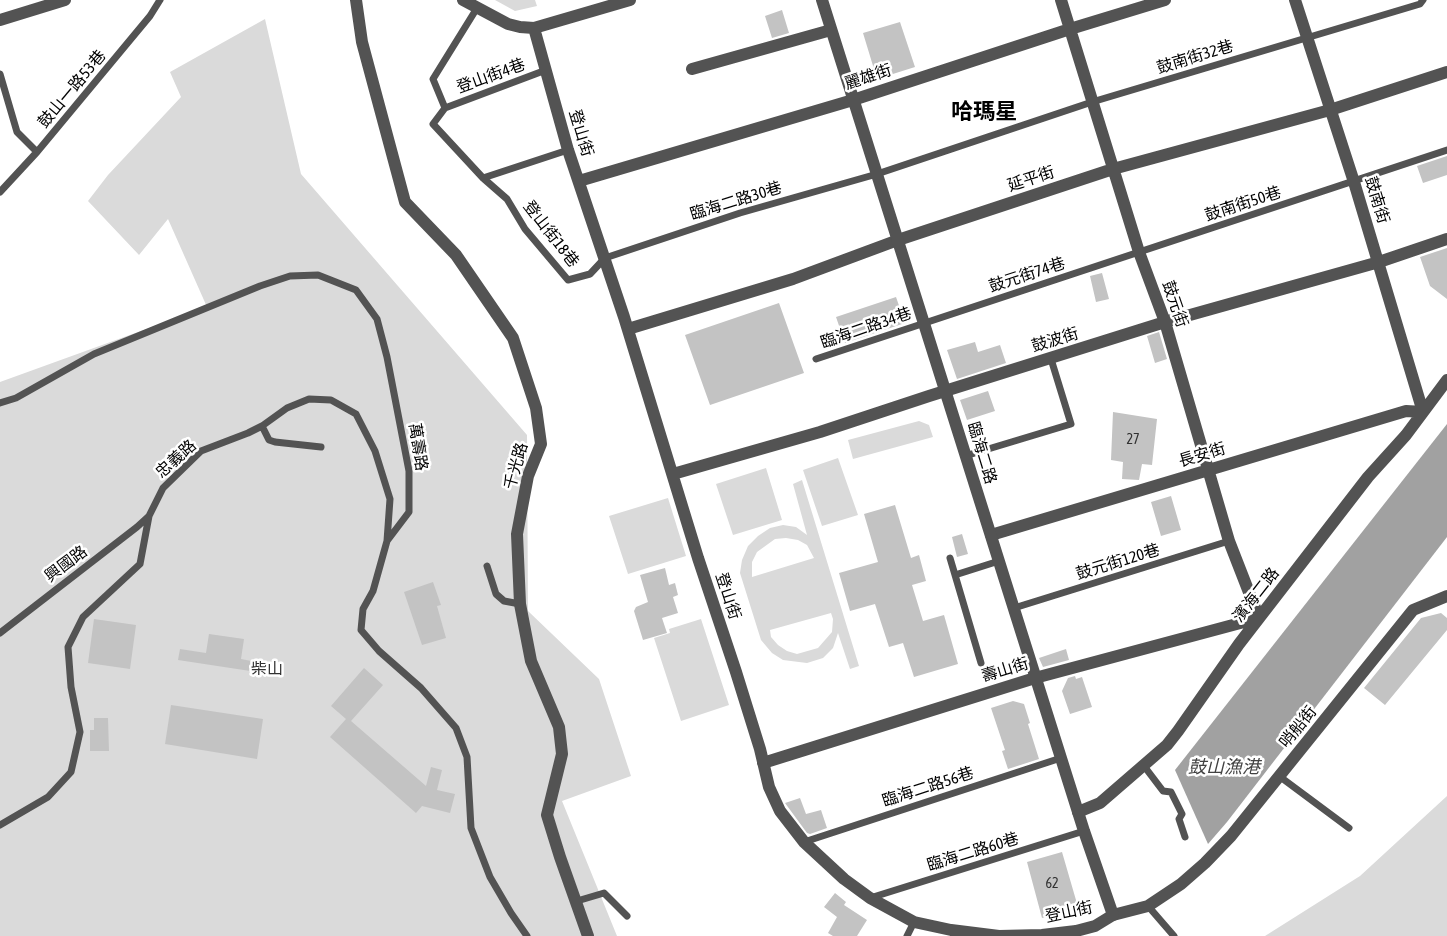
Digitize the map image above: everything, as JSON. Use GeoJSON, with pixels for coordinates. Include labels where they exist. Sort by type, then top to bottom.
{"type":"FeatureCollection","features":[{"type":"Feature","properties":{"kind":"street"},"geometry":{"type":"LineString","coordinates":[[0,20],[65,0]]}},
{"type":"Feature","properties":{"kind":"street","name":"千光路"},"geometry":{"type":"LineString","coordinates":[[356,0],[362,42],[405,202],[456,255],[513,338],[536,408],[541,444],[528,476],[518,534],[520,603],[531,661],[559,727],[562,754],[547,815],[588,936]]}},
{"type":"Feature","properties":{"kind":"street"},"geometry":{"type":"LineString","coordinates":[[464,0],[508,24],[520,27],[534,27],[630,0]]}},
{"type":"Feature","properties":{"kind":"street","name":"臨海二路"},"geometry":{"type":"LineString","coordinates":[[822,0],[1035,678],[1113,915]]}},
{"type":"Feature","properties":{"kind":"street","name":"鼓元街"},"geometry":{"type":"LineString","coordinates":[[1061,0],[1139,252],[1165,322],[1229,541],[1259,618]]}},
{"type":"Feature","properties":{"kind":"street","name":"麗雄街"},"geometry":{"type":"LineString","coordinates":[[579,181],[853,100],[1165,0]]}},
{"type":"Feature","properties":{"kind":"street","name":"鼓南街"},"geometry":{"type":"LineString","coordinates":[[1295,0],[1379,262],[1423,412]]}},
{"type":"Feature","properties":{"kind":"street","name":"登山街"},"geometry":{"type":"LineString","coordinates":[[534,27],[568,150],[628,329],[769,787],[780,811],[804,842],[844,879],[870,898],[914,922],[951,930],[999,936],[1042,935],[1095,926],[1113,915]]}},
{"type":"Feature","properties":{"kind":"street"},"geometry":{"type":"LineString","coordinates":[[692,69],[831,30]]}},
{"type":"Feature","properties":{"kind":"street","name":"延平街"},"geometry":{"type":"LineString","coordinates":[[628,329],[793,279],[898,240],[1113,169],[1330,110],[1447,72]]}},
{"type":"Feature","properties":{"kind":"street","name":"鼓波街"},"geometry":{"type":"LineString","coordinates":[[673,474],[820,432],[1165,322],[1379,262],[1447,239]]}},
{"type":"Feature","properties":{"kind":"street","name":"濱海二路"},"geometry":{"type":"LineString","coordinates":[[1078,812],[1100,803],[1144,766],[1178,731],[1259,618],[1368,477],[1406,435],[1447,380]]}},
{"type":"Feature","properties":{"kind":"street","name":"長安街"},"geometry":{"type":"LineString","coordinates":[[991,535],[1406,411],[1423,412]]}},
{"type":"Feature","properties":{"kind":"street","name":"哨船街"},"geometry":{"type":"LineString","coordinates":[[1113,915],[1148,906],[1167,895],[1205,863],[1231,836],[1413,610],[1447,596]]}},
{"type":"Feature","properties":{"kind":"street","name":"壽山街"},"geometry":{"type":"LineString","coordinates":[[763,763],[1035,678],[1259,618]]}},
{"type":"Feature","properties":{"kind":"lane","name":"鼓山一路53巷"},"geometry":{"type":"LineString","coordinates":[[0,192],[37,152],[150,16],[160,0]]}},
{"type":"Feature","properties":{"kind":"lane","name":"鼓南街32巷"},"geometry":{"type":"LineString","coordinates":[[877,174],[1092,102],[1420,4],[1422,0]]}},
{"type":"Feature","properties":{"kind":"lane"},"geometry":{"type":"LineString","coordinates":[[477,8],[433,78],[445,108],[433,124],[483,178],[568,150]]}},
{"type":"Feature","properties":{"kind":"lane","name":"登山街4巷"},"geometry":{"type":"LineString","coordinates":[[445,108],[546,70]]}},
{"type":"Feature","properties":{"kind":"lane"},"geometry":{"type":"LineString","coordinates":[[0,74],[17,132],[37,152]]}},
{"type":"Feature","properties":{"kind":"lane","name":"鼓南街50巷"},"geometry":{"type":"LineString","coordinates":[[1139,252],[1447,150]]}},
{"type":"Feature","properties":{"kind":"lane","name":"臨海二路30巷"},"geometry":{"type":"LineString","coordinates":[[605,258],[740,213],[877,174]]}},
{"type":"Feature","properties":{"kind":"lane","name":"登山街18巷"},"geometry":{"type":"LineString","coordinates":[[483,178],[507,199],[525,229],[568,280],[590,274],[605,258]]}},
{"type":"Feature","properties":{"kind":"lane","name":"鼓元街74巷"},"geometry":{"type":"LineString","coordinates":[[924,322],[1139,252]]}},
{"type":"Feature","properties":{"kind":"lane","name":"萬壽路"},"geometry":{"type":"LineString","coordinates":[[0,403],[16,398],[94,354],[260,286],[291,276],[318,275],[356,290],[377,319],[410,471],[409,512],[387,541],[373,591],[363,609],[361,630],[379,651],[421,688],[456,728],[467,758],[471,828],[490,877],[527,936]]}},
{"type":"Feature","properties":{"kind":"lane","name":"臨海二路34巷"},"geometry":{"type":"LineString","coordinates":[[816,359],[924,322]]}},
{"type":"Feature","properties":{"kind":"lane"},"geometry":{"type":"LineString","coordinates":[[966,456],[1071,424],[1051,359]]}},
{"type":"Feature","properties":{"kind":"lane","name":"忠義路"},"geometry":{"type":"LineString","coordinates":[[0,825],[48,797],[71,772],[80,732],[71,687],[68,647],[83,617],[140,564],[149,516],[163,488],[201,451],[262,426],[287,408],[309,399],[331,400],[356,414],[375,452],[389,494],[387,541]]}},
{"type":"Feature","properties":{"kind":"lane"},"geometry":{"type":"LineString","coordinates":[[262,426],[269,440],[321,447]]}},
{"type":"Feature","properties":{"kind":"lane","name":"興國路"},"geometry":{"type":"LineString","coordinates":[[0,633],[149,516]]}},
{"type":"Feature","properties":{"kind":"lane","name":"鼓元街120巷"},"geometry":{"type":"LineString","coordinates":[[1014,608],[1229,541]]}},
{"type":"Feature","properties":{"kind":"lane"},"geometry":{"type":"LineString","coordinates":[[950,558],[981,663]]}},
{"type":"Feature","properties":{"kind":"lane"},"geometry":{"type":"LineString","coordinates":[[955,575],[999,561]]}},
{"type":"Feature","properties":{"kind":"lane"},"geometry":{"type":"LineString","coordinates":[[487,566],[496,594],[504,600],[520,603]]}},
{"type":"Feature","properties":{"kind":"lane","name":"臨海二路56巷"},"geometry":{"type":"LineString","coordinates":[[804,842],[1061,758]]}},
{"type":"Feature","properties":{"kind":"lane"},"geometry":{"type":"LineString","coordinates":[[1144,766],[1163,791],[1171,792],[1182,814],[1179,819],[1185,837]]}},
{"type":"Feature","properties":{"kind":"lane"},"geometry":{"type":"LineString","coordinates":[[1279,776],[1349,828]]}},
{"type":"Feature","properties":{"kind":"lane","name":"臨海二路60巷"},"geometry":{"type":"LineString","coordinates":[[870,898],[1084,831]]}},
{"type":"Feature","properties":{"kind":"lane"},"geometry":{"type":"LineString","coordinates":[[577,901],[604,893],[627,916]]}},
{"type":"Feature","properties":{"kind":"lane"},"geometry":{"type":"LineString","coordinates":[[1148,906],[1174,936]]}},
{"type":"Feature","properties":{"kind":"lane"},"geometry":{"type":"LineString","coordinates":[[907,936],[914,922]]}},
{"type":"Feature","properties":{"kind":"green space"},"geometry":{"type":"Polygon","coordinates":[[[495,0],[535,0],[537,6],[515,11],[495,0]]]}},
{"type":"Feature","properties":{"kind":"green space","name":"柴山"},"geometry":{"type":"Polygon","coordinates":[[[265,19],[301,174],[527,435],[528,611],[599,679],[631,776],[562,801],[617,936],[0,936],[0,382],[207,307],[168,219],[139,255],[88,201],[108,175],[181,97],[170,72],[265,19]]]}},
{"type":"Feature","properties":{"kind":"green space"},"geometry":{"type":"Polygon","coordinates":[[[919,421],[929,425],[933,437],[853,459],[848,440],[919,421]]]}},
{"type":"Feature","properties":{"kind":"green space"},"geometry":{"type":"Polygon","coordinates":[[[838,458],[858,515],[822,526],[803,470],[838,458]]]}},
{"type":"Feature","properties":{"kind":"green space"},"geometry":{"type":"Polygon","coordinates":[[[766,468],[782,520],[733,535],[716,484],[766,468]]]}},
{"type":"Feature","properties":{"kind":"green space"},"geometry":{"type":"Polygon","coordinates":[[[802,480],[859,666],[850,669],[838,633],[833,648],[823,658],[807,663],[783,660],[772,653],[761,640],[740,573],[742,560],[748,546],[770,528],[783,525],[796,527],[807,535],[793,484],[802,480]],[[775,539],[757,552],[752,562],[752,577],[814,558],[807,545],[798,540],[775,539]],[[831,613],[770,630],[771,637],[787,651],[797,654],[818,648],[832,632],[831,613]]]}},
{"type":"Feature","properties":{"kind":"green space"},"geometry":{"type":"Polygon","coordinates":[[[668,498],[686,556],[628,574],[609,516],[668,498]]]}},
{"type":"Feature","properties":{"kind":"green space"},"geometry":{"type":"Polygon","coordinates":[[[701,619],[729,705],[681,721],[654,638],[670,633],[669,629],[701,619]]]}},
{"type":"Feature","properties":{"kind":"green space"},"geometry":{"type":"Polygon","coordinates":[[[1447,796],[1447,936],[1265,936],[1360,876],[1447,796]]]}},
{"type":"Feature","properties":{"kind":"water","name":"鼓山漁港"},"geometry":{"type":"Polygon","coordinates":[[[1447,424],[1447,537],[1208,844],[1175,770],[1447,424]]]}},
{"type":"Feature","properties":{"kind":"building"},"geometry":{"type":"Polygon","coordinates":[[[782,10],[789,33],[772,38],[765,16],[782,10]]]}},
{"type":"Feature","properties":{"kind":"building"},"geometry":{"type":"Polygon","coordinates":[[[900,22],[915,67],[877,79],[863,33],[900,22]]]}},
{"type":"Feature","properties":{"kind":"building"},"geometry":{"type":"Polygon","coordinates":[[[1447,156],[1447,175],[1423,183],[1417,166],[1447,156]]]}},
{"type":"Feature","properties":{"kind":"building"},"geometry":{"type":"Polygon","coordinates":[[[1447,248],[1447,299],[1430,286],[1420,257],[1447,248]]]}},
{"type":"Feature","properties":{"kind":"building"},"geometry":{"type":"Polygon","coordinates":[[[1102,273],[1109,299],[1096,302],[1090,276],[1102,273]]]}},
{"type":"Feature","properties":{"kind":"building"},"geometry":{"type":"Polygon","coordinates":[[[896,297],[905,323],[845,343],[836,317],[896,297]]]}},
{"type":"Feature","properties":{"kind":"building"},"geometry":{"type":"Polygon","coordinates":[[[779,303],[804,373],[710,405],[685,335],[779,303]]]}},
{"type":"Feature","properties":{"kind":"building"},"geometry":{"type":"Polygon","coordinates":[[[1159,332],[1167,359],[1155,363],[1147,336],[1159,332]]]}},
{"type":"Feature","properties":{"kind":"building"},"geometry":{"type":"Polygon","coordinates":[[[975,342],[978,352],[1000,345],[1006,363],[957,379],[947,350],[975,342]]]}},
{"type":"Feature","properties":{"kind":"building"},"geometry":{"type":"Polygon","coordinates":[[[988,391],[995,411],[967,420],[960,400],[988,391]]]}},
{"type":"Feature","properties":{"kind":"building"},"geometry":{"type":"Polygon","coordinates":[[[1113,412],[1157,419],[1152,465],[1142,464],[1139,480],[1122,479],[1123,462],[1111,460],[1113,412]]]}},
{"type":"Feature","properties":{"kind":"building"},"geometry":{"type":"Polygon","coordinates":[[[1171,496],[1181,530],[1161,536],[1151,502],[1171,496]]]}},
{"type":"Feature","properties":{"kind":"building"},"geometry":{"type":"Polygon","coordinates":[[[895,505],[911,558],[919,555],[926,581],[912,585],[923,621],[944,615],[958,664],[914,677],[903,643],[889,647],[875,604],[850,611],[839,573],[878,562],[864,514],[895,505]]]}},
{"type":"Feature","properties":{"kind":"building"},"geometry":{"type":"Polygon","coordinates":[[[962,534],[968,554],[957,557],[952,537],[962,534]]]}},
{"type":"Feature","properties":{"kind":"building"},"geometry":{"type":"Polygon","coordinates":[[[665,568],[669,585],[675,583],[678,595],[673,597],[678,613],[662,618],[667,633],[643,640],[634,611],[636,607],[648,602],[640,575],[665,568]]]}},
{"type":"Feature","properties":{"kind":"building"},"geometry":{"type":"Polygon","coordinates":[[[433,582],[441,605],[437,606],[446,638],[422,645],[404,592],[433,582]]]}},
{"type":"Feature","properties":{"kind":"building"},"geometry":{"type":"Polygon","coordinates":[[[1441,613],[1447,618],[1447,630],[1385,705],[1364,688],[1421,618],[1441,613]]]}},
{"type":"Feature","properties":{"kind":"building"},"geometry":{"type":"Polygon","coordinates":[[[94,619],[136,625],[130,669],[88,663],[94,619]]]}},
{"type":"Feature","properties":{"kind":"building"},"geometry":{"type":"Polygon","coordinates":[[[209,634],[244,639],[241,659],[272,665],[270,674],[178,660],[180,649],[206,653],[209,634]]]}},
{"type":"Feature","properties":{"kind":"building"},"geometry":{"type":"Polygon","coordinates":[[[1066,649],[1069,660],[1043,667],[1039,658],[1066,649]]]}},
{"type":"Feature","properties":{"kind":"building"},"geometry":{"type":"Polygon","coordinates":[[[364,668],[383,685],[351,721],[426,786],[431,767],[442,770],[437,790],[455,794],[450,813],[422,806],[416,813],[330,737],[346,719],[331,706],[364,668]]]}},
{"type":"Feature","properties":{"kind":"building"},"geometry":{"type":"Polygon","coordinates":[[[1075,676],[1076,679],[1082,677],[1092,707],[1070,714],[1062,691],[1068,678],[1075,676]]]}},
{"type":"Feature","properties":{"kind":"building"},"geometry":{"type":"Polygon","coordinates":[[[1013,701],[1024,704],[1039,759],[1008,769],[1002,751],[1005,750],[991,708],[1013,701]]]}},
{"type":"Feature","properties":{"kind":"building"},"geometry":{"type":"Polygon","coordinates":[[[171,705],[263,719],[257,759],[165,744],[171,705]]]}},
{"type":"Feature","properties":{"kind":"building"},"geometry":{"type":"Polygon","coordinates":[[[94,718],[108,718],[109,751],[90,751],[90,730],[94,730],[94,718]]]}},
{"type":"Feature","properties":{"kind":"building"},"geometry":{"type":"Polygon","coordinates":[[[800,798],[806,814],[821,810],[827,828],[807,833],[785,803],[800,798]]]}},
{"type":"Feature","properties":{"kind":"building"},"geometry":{"type":"Polygon","coordinates":[[[1062,852],[1078,907],[1042,918],[1027,862],[1062,852]]]}},
{"type":"Feature","properties":{"kind":"building"},"geometry":{"type":"Polygon","coordinates":[[[835,893],[846,902],[844,905],[867,920],[857,936],[833,936],[828,933],[837,917],[824,907],[835,893]]]}},
{"type":"Feature","properties":{"kind":"district","name":"哈瑪星"},"geometry":{"type":"Point","coordinates":[984,112]}}]}
